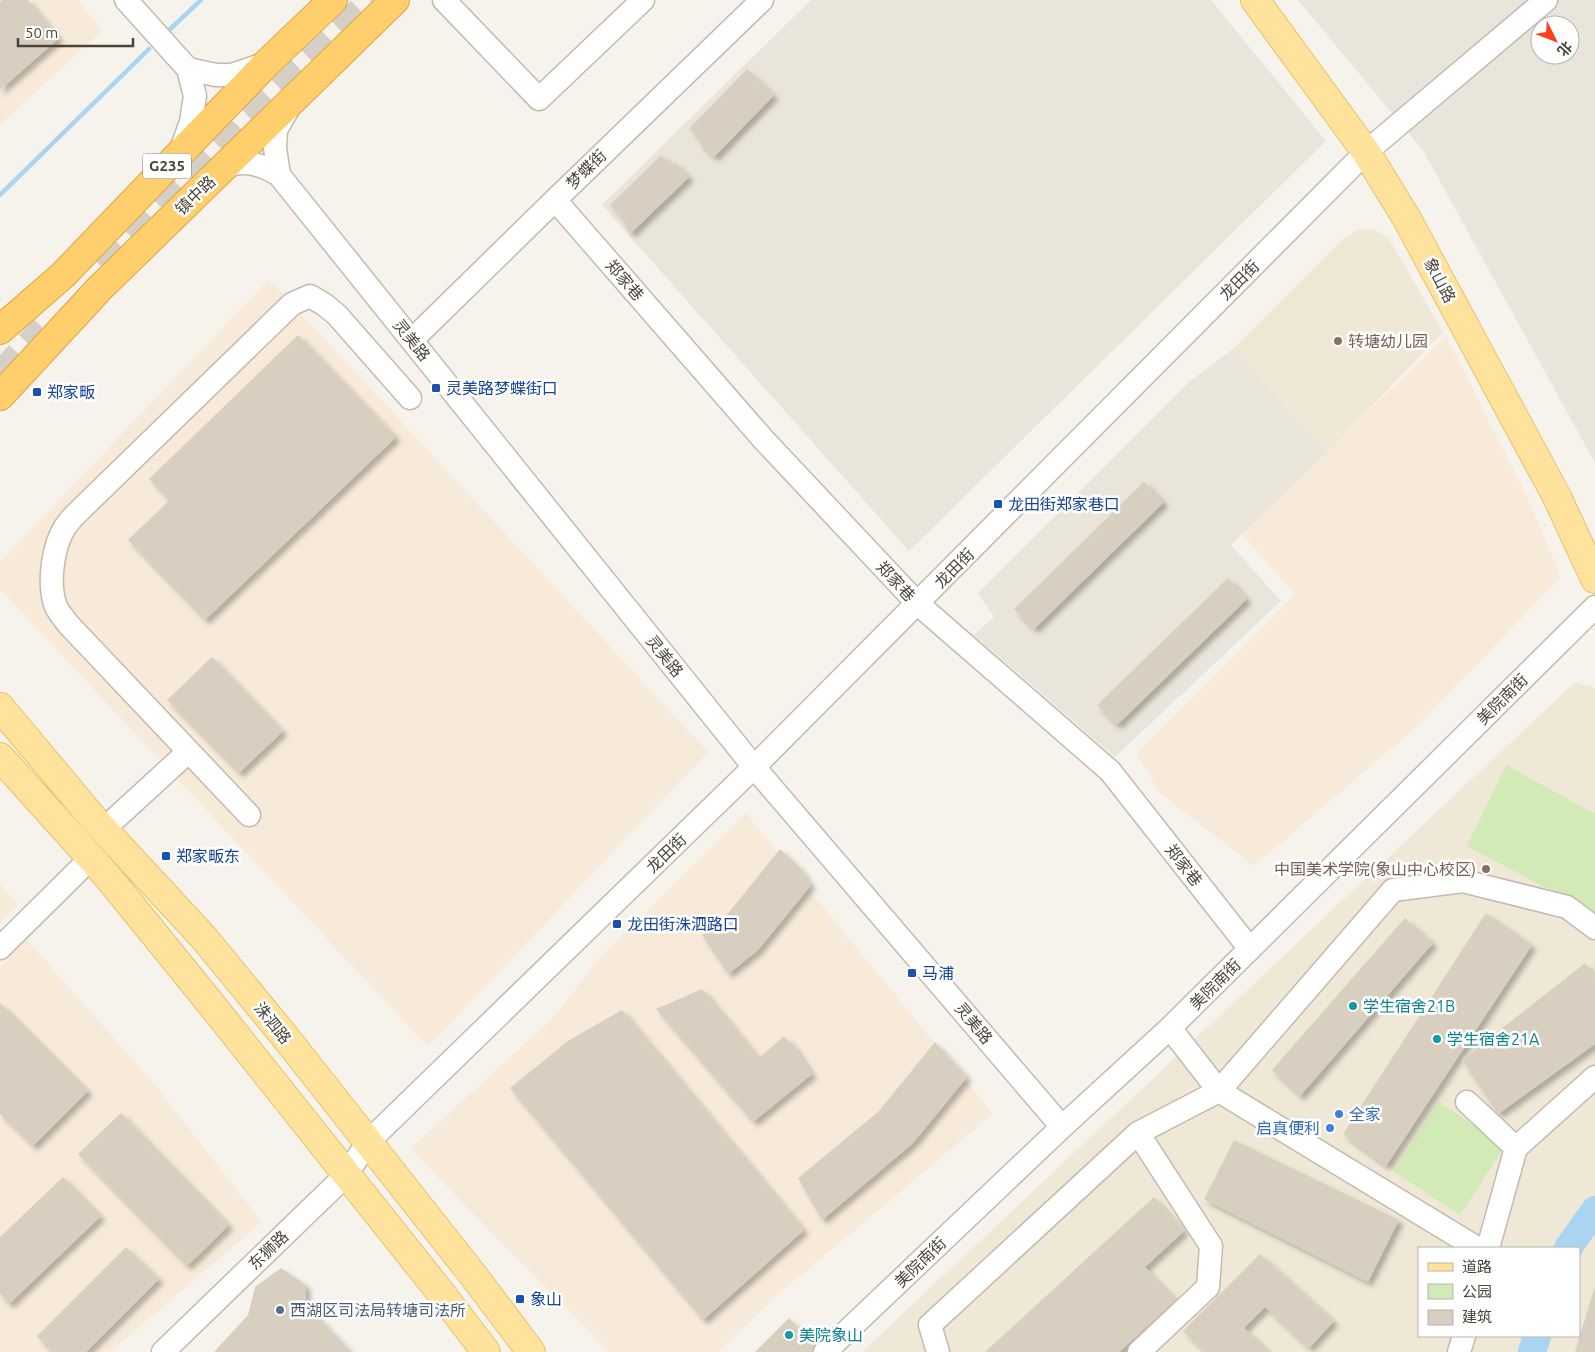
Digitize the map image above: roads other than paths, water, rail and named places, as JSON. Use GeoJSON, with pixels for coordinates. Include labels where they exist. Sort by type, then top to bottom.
{"type":"FeatureCollection","features":[{"type":"Feature","properties":{"kind":"highway","name":"G235"},"geometry":{"type":"LineString","coordinates":[[0,330],[63,275],[267,63],[333,0]]}},
{"type":"Feature","properties":{"kind":"highway","name":"镇中路"},"geometry":{"type":"LineString","coordinates":[[0,396],[100,289],[395,0]]}},
{"type":"Feature","properties":{"kind":"main road","name":"象山路"},"geometry":{"type":"LineString","coordinates":[[1255,0],[1366,152],[1407,219],[1557,497],[1595,578]]}},
{"type":"Feature","properties":{"kind":"main road","name":"洙泗路"},"geometry":{"type":"LineString","coordinates":[[0,707],[104,830],[204,938],[286,1038],[473,1275],[531,1352]]}},
{"type":"Feature","properties":{"kind":"main road"},"geometry":{"type":"LineString","coordinates":[[0,757],[108,877],[215,1009],[486,1352]]}},
{"type":"Feature","properties":{"kind":"street"},"geometry":{"type":"LineString","coordinates":[[126,0],[188,69],[195,96],[190,122],[180,153]]}},
{"type":"Feature","properties":{"kind":"street"},"geometry":{"type":"LineString","coordinates":[[444,0],[539,99],[643,0]]}},
{"type":"Feature","properties":{"kind":"street","name":"梦蝶街"},"geometry":{"type":"LineString","coordinates":[[412,340],[762,0]]}},
{"type":"Feature","properties":{"kind":"street","name":"龙田街"},"geometry":{"type":"LineString","coordinates":[[368,1142],[754,767],[1366,152],[1546,0]]}},
{"type":"Feature","properties":{"kind":"street"},"geometry":{"type":"LineString","coordinates":[[188,69],[216,75],[232,75],[267,63]]}},
{"type":"Feature","properties":{"kind":"street","name":"灵美路"},"geometry":{"type":"LineString","coordinates":[[280,175],[275,148],[276,130],[292,102]]}},
{"type":"Feature","properties":{"kind":"street","name":"灵美路"},"geometry":{"type":"LineString","coordinates":[[210,180],[233,164],[253,163],[280,175],[754,767],[1062,1127]]}},
{"type":"Feature","properties":{"kind":"street","name":"郑家巷"},"geometry":{"type":"LineString","coordinates":[[555,200],[763,439],[918,604],[1110,771],[1250,949]]}},
{"type":"Feature","properties":{"kind":"street"},"geometry":{"type":"LineString","coordinates":[[249,815],[68,624],[55,605],[53,564],[58,542],[66,526],[78,512],[292,304],[310,296],[337,315],[410,398]]}},
{"type":"Feature","properties":{"kind":"street","name":"美院南街"},"geometry":{"type":"LineString","coordinates":[[825,1352],[1062,1127],[1170,1028],[1595,607]]}},
{"type":"Feature","properties":{"kind":"street"},"geometry":{"type":"LineString","coordinates":[[104,830],[188,752]]}},
{"type":"Feature","properties":{"kind":"street"},"geometry":{"type":"LineString","coordinates":[[4,937],[91,858]]}},
{"type":"Feature","properties":{"kind":"street"},"geometry":{"type":"LineString","coordinates":[[938,1352],[930,1325],[1138,1133],[1219,1091],[1393,890],[1463,881],[1567,907],[1595,928]]}},
{"type":"Feature","properties":{"kind":"street"},"geometry":{"type":"LineString","coordinates":[[1170,1028],[1219,1091],[1475,1247]]}},
{"type":"Feature","properties":{"kind":"street"},"geometry":{"type":"LineString","coordinates":[[1488,1247],[1516,1148],[1595,1077]]}},
{"type":"Feature","properties":{"kind":"street"},"geometry":{"type":"LineString","coordinates":[[1467,1102],[1516,1148]]}},
{"type":"Feature","properties":{"kind":"street"},"geometry":{"type":"LineString","coordinates":[[1138,1133],[1211,1246],[1208,1287],[1139,1352]]}},
{"type":"Feature","properties":{"kind":"street","name":"东狮路"},"geometry":{"type":"LineString","coordinates":[[163,1352],[346,1175],[368,1142]]}},
{"type":"Feature","properties":{"kind":"street"},"geometry":{"type":"LineString","coordinates":[[1459,1352],[1464,1337]]}},
{"type":"Feature","properties":{"kind":"waterway"},"geometry":{"type":"LineString","coordinates":[[167,32],[201,0]]}},
{"type":"Feature","properties":{"kind":"waterway"},"geometry":{"type":"LineString","coordinates":[[0,195],[149,49]]}},
{"type":"Feature","properties":{"kind":"waterway"},"geometry":{"type":"LineString","coordinates":[[1569,1247],[1595,1210]]}},
{"type":"Feature","properties":{"kind":"waterway"},"geometry":{"type":"LineString","coordinates":[[1532,1352],[1537,1337]]}},
{"type":"Feature","properties":{"kind":"tunnel"},"geometry":{"type":"LineString","coordinates":[[103,268],[240,125],[372,0]]}},
{"type":"Feature","properties":{"kind":"tunnel"},"geometry":{"type":"LineString","coordinates":[[0,375],[44,329]]}},
{"type":"Feature","properties":{"kind":"place","name":"转塘幼儿园"},"geometry":{"type":"Point","coordinates":[1338,341]}},
{"type":"Feature","properties":{"kind":"place","name":"灵美路梦蝶街口"},"geometry":{"type":"Point","coordinates":[436,388]}},
{"type":"Feature","properties":{"kind":"place","name":"郑家畈"},"geometry":{"type":"Point","coordinates":[37,392]}},
{"type":"Feature","properties":{"kind":"place","name":"龙田街郑家巷口"},"geometry":{"type":"Point","coordinates":[998,504]}},
{"type":"Feature","properties":{"kind":"place","name":"郑家畈东"},"geometry":{"type":"Point","coordinates":[166,856]}},
{"type":"Feature","properties":{"kind":"place","name":"中国美术学院(象山中心校区)"},"geometry":{"type":"Point","coordinates":[1486,869]}},
{"type":"Feature","properties":{"kind":"place","name":"龙田街洙泗路口"},"geometry":{"type":"Point","coordinates":[617,924]}},
{"type":"Feature","properties":{"kind":"place","name":"马浦"},"geometry":{"type":"Point","coordinates":[912,973]}},
{"type":"Feature","properties":{"kind":"place","name":"学生宿舍21B"},"geometry":{"type":"Point","coordinates":[1353,1006]}},
{"type":"Feature","properties":{"kind":"place","name":"学生宿舍21A"},"geometry":{"type":"Point","coordinates":[1437,1039]}},
{"type":"Feature","properties":{"kind":"place","name":"全家"},"geometry":{"type":"Point","coordinates":[1339,1114]}},
{"type":"Feature","properties":{"kind":"place","name":"启真便利"},"geometry":{"type":"Point","coordinates":[1330,1128]}},
{"type":"Feature","properties":{"kind":"place","name":"象山"},"geometry":{"type":"Point","coordinates":[520,1299]}},
{"type":"Feature","properties":{"kind":"place","name":"西湖区司法局转塘司法所"},"geometry":{"type":"Point","coordinates":[280,1310]}},
{"type":"Feature","properties":{"kind":"place","name":"美院象山"},"geometry":{"type":"Point","coordinates":[789,1335]}}]}
